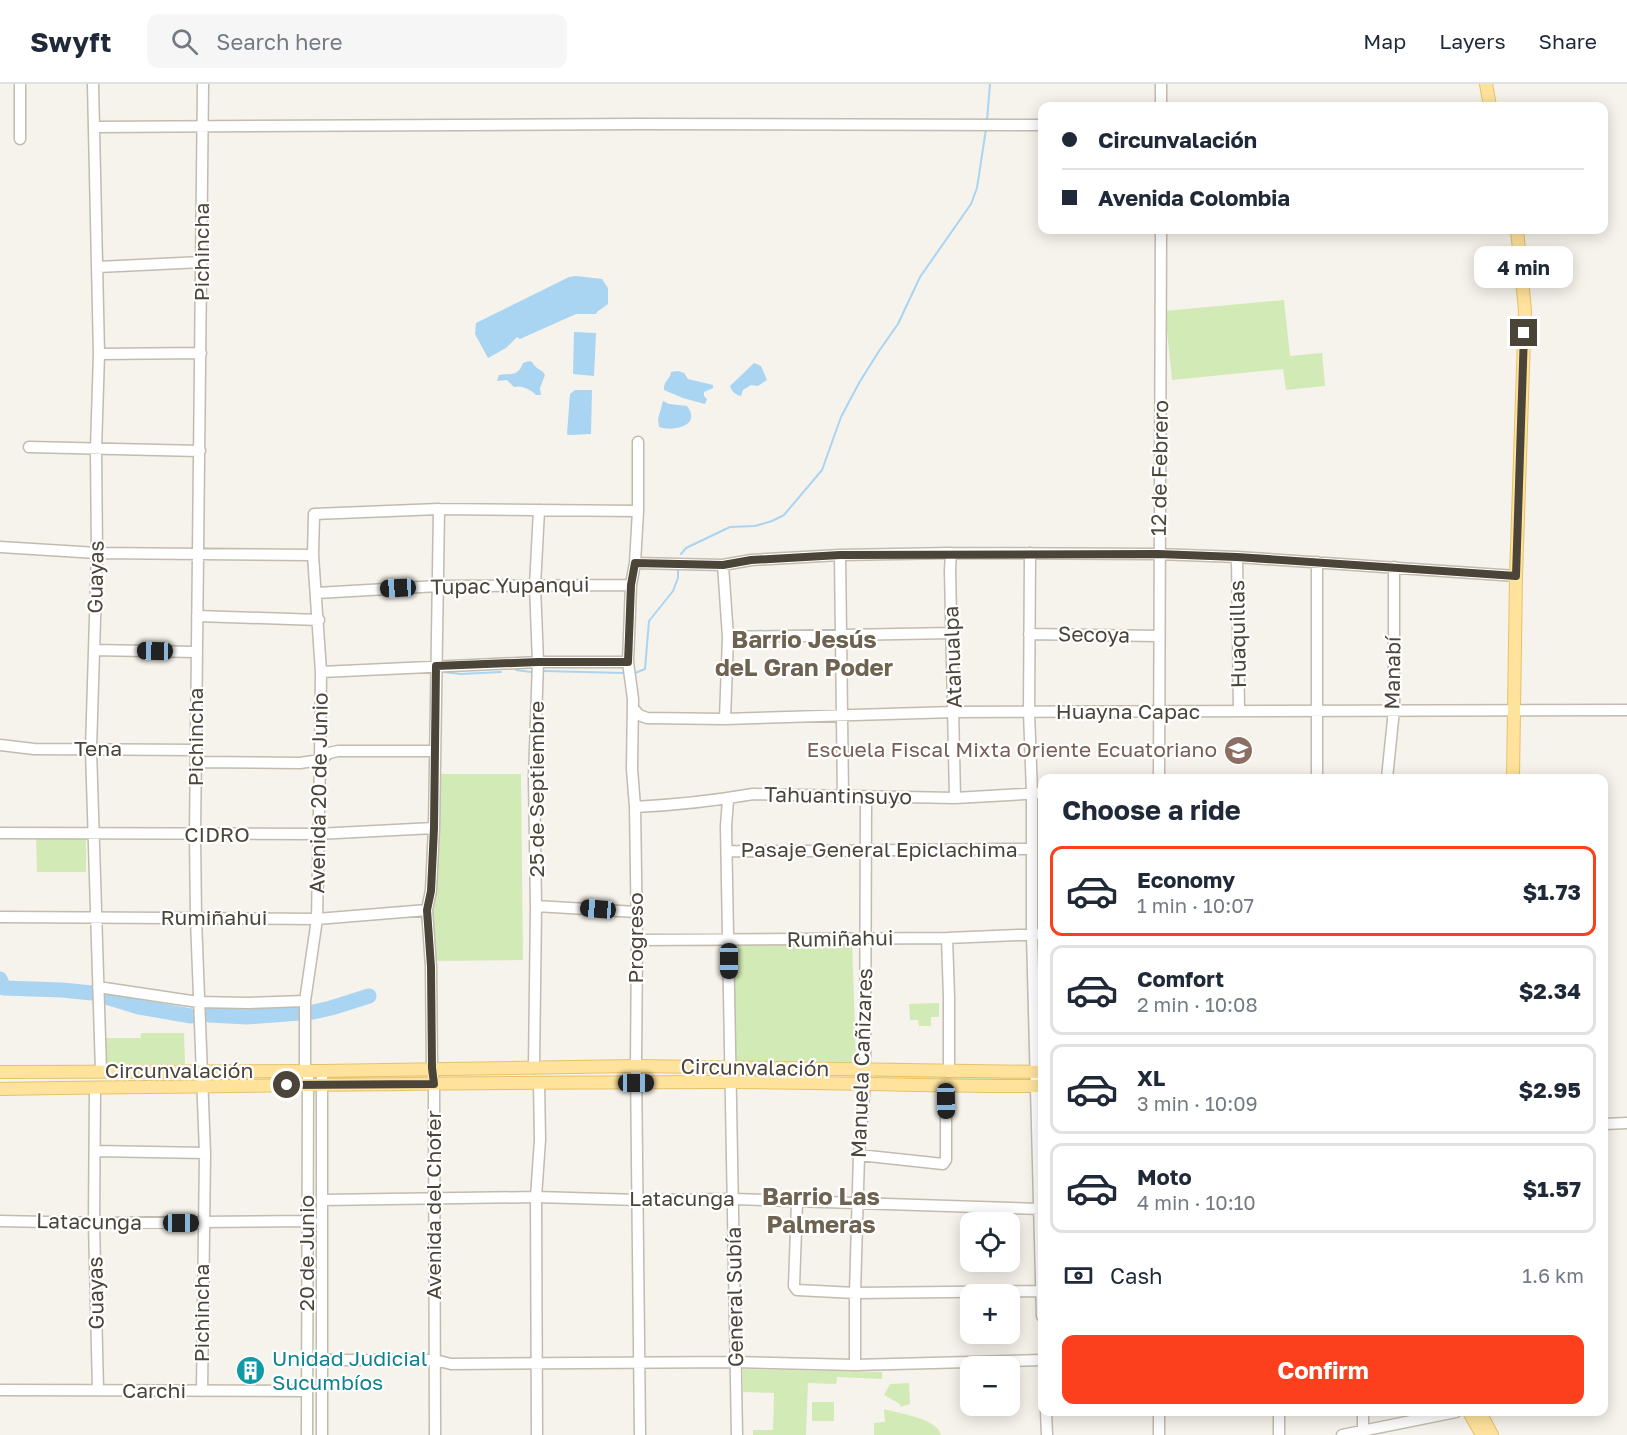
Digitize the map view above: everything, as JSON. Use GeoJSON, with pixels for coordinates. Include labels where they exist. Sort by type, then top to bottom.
{"type":"FeatureCollection","features":[{"type":"Feature","properties":{"kind":"main road"},"geometry":{"type":"LineString","coordinates":[[1486,84],[1489,102]]}},
{"type":"Feature","properties":{"kind":"main road"},"geometry":{"type":"LineString","coordinates":[[1513,774],[1516,576],[1525,310],[1517,234]]}},
{"type":"Feature","properties":{"kind":"main road","name":"Circunvalación"},"geometry":{"type":"LineString","coordinates":[[0,1072],[730,1066],[1038,1072]]}},
{"type":"Feature","properties":{"kind":"main road","name":"Circunvalación"},"geometry":{"type":"LineString","coordinates":[[0,1089],[308,1084],[730,1082],[946,1087],[1038,1086]]}},
{"type":"Feature","properties":{"kind":"main road"},"geometry":{"type":"LineString","coordinates":[[1471,1416],[1482,1435]]}},
{"type":"Feature","properties":{"kind":"main road"},"geometry":{"type":"LineString","coordinates":[[1482,1416],[1492,1435]]}},
{"type":"Feature","properties":{"kind":"street"},"geometry":{"type":"LineString","coordinates":[[20,84],[20,139]]}},
{"type":"Feature","properties":{"kind":"street","name":"Guayas"},"geometry":{"type":"LineString","coordinates":[[93,84],[99,354],[96,449],[97,553],[91,749],[101,1071]]}},
{"type":"Feature","properties":{"kind":"street","name":"Pichincha"},"geometry":{"type":"LineString","coordinates":[[202,1391],[205,1153],[198,1002],[195,835],[203,84]]}},
{"type":"Feature","properties":{"kind":"street"},"geometry":{"type":"LineString","coordinates":[[1161,84],[1161,102]]}},
{"type":"Feature","properties":{"kind":"street"},"geometry":{"type":"LineString","coordinates":[[94,127],[626,124],[1038,125]]}},
{"type":"Feature","properties":{"kind":"street","name":"12 de Febrero"},"geometry":{"type":"LineString","coordinates":[[1159,774],[1161,234]]}},
{"type":"Feature","properties":{"kind":"street"},"geometry":{"type":"LineString","coordinates":[[98,267],[202,262]]}},
{"type":"Feature","properties":{"kind":"street"},"geometry":{"type":"LineString","coordinates":[[99,354],[201,353]]}},
{"type":"Feature","properties":{"kind":"street","name":"Progreso"},"geometry":{"type":"LineString","coordinates":[[638,442],[638,511],[635,563],[631,585],[628,662],[633,708],[638,940],[636,1083],[640,1435]]}},
{"type":"Feature","properties":{"kind":"street"},"geometry":{"type":"LineString","coordinates":[[29,447],[200,451]]}},
{"type":"Feature","properties":{"kind":"street"},"geometry":{"type":"LineString","coordinates":[[439,509],[638,511]]}},
{"type":"Feature","properties":{"kind":"street","name":"Avenida 20 de Junio"},"geometry":{"type":"LineString","coordinates":[[307,1071],[305,1000],[317,919],[320,760],[321,672],[313,555],[314,514],[439,509]]}},
{"type":"Feature","properties":{"kind":"street","name":"Avenida del Chofer"},"geometry":{"type":"LineString","coordinates":[[435,1435],[434,1084],[427,910],[431,891],[434,828],[439,509]]}},
{"type":"Feature","properties":{"kind":"street","name":"25 de Septiembre"},"geometry":{"type":"LineString","coordinates":[[534,1068],[536,906],[534,778],[538,662],[535,586],[539,510]]}},
{"type":"Feature","properties":{"kind":"street"},"geometry":{"type":"LineString","coordinates":[[0,548],[97,553],[313,555]]}},
{"type":"Feature","properties":{"kind":"street"},"geometry":{"type":"LineString","coordinates":[[635,563],[723,565],[751,560],[840,555],[951,553],[1158,554],[1237,557],[1516,576]]}},
{"type":"Feature","properties":{"kind":"street","name":"Atahualpa"},"geometry":{"type":"LineString","coordinates":[[951,553],[955,798]]}},
{"type":"Feature","properties":{"kind":"street"},"geometry":{"type":"LineString","coordinates":[[1030,553],[1029,712],[1037,793],[1031,849],[1037,934],[1038,1003]]}},
{"type":"Feature","properties":{"kind":"street"},"geometry":{"type":"LineString","coordinates":[[840,555],[843,797]]}},
{"type":"Feature","properties":{"kind":"street","name":"Huaquillas"},"geometry":{"type":"LineString","coordinates":[[1237,557],[1239,711]]}},
{"type":"Feature","properties":{"kind":"street"},"geometry":{"type":"LineString","coordinates":[[1317,562],[1317,774]]}},
{"type":"Feature","properties":{"kind":"street"},"geometry":{"type":"LineString","coordinates":[[723,565],[728,637],[725,719]]}},
{"type":"Feature","properties":{"kind":"street","name":"Manabí"},"geometry":{"type":"LineString","coordinates":[[1387,774],[1394,710],[1394,567]]}},
{"type":"Feature","properties":{"kind":"street","name":"Tupac Yupanqui"},"geometry":{"type":"LineString","coordinates":[[317,593],[438,586],[631,585]]}},
{"type":"Feature","properties":{"kind":"street"},"geometry":{"type":"LineString","coordinates":[[197,616],[319,620]]}},
{"type":"Feature","properties":{"kind":"street"},"geometry":{"type":"LineString","coordinates":[[728,637],[952,633]]}},
{"type":"Feature","properties":{"kind":"street","name":"Secoya"},"geometry":{"type":"LineString","coordinates":[[1029,634],[1158,636]]}},
{"type":"Feature","properties":{"kind":"street"},"geometry":{"type":"LineString","coordinates":[[94,650],[196,652]]}},
{"type":"Feature","properties":{"kind":"street"},"geometry":{"type":"LineString","coordinates":[[321,672],[538,662],[628,662]]}},
{"type":"Feature","properties":{"kind":"street"},"geometry":{"type":"LineString","coordinates":[[633,708],[639,715],[647,718]]}},
{"type":"Feature","properties":{"kind":"street","name":"Huayna Capac"},"geometry":{"type":"LineString","coordinates":[[647,718],[725,719],[954,712],[1627,710]]}},
{"type":"Feature","properties":{"kind":"street"},"geometry":{"type":"LineString","coordinates":[[633,733],[638,724],[647,718]]}},
{"type":"Feature","properties":{"kind":"street","name":"Tena"},"geometry":{"type":"LineString","coordinates":[[0,745],[34,749],[196,750]]}},
{"type":"Feature","properties":{"kind":"street"},"geometry":{"type":"LineString","coordinates":[[196,762],[300,763],[320,760],[329,753],[338,751],[435,751]]}},
{"type":"Feature","properties":{"kind":"street","name":"Tahuantinsuyo"},"geometry":{"type":"LineString","coordinates":[[635,807],[728,800],[753,794],[955,798],[1037,793]]}},
{"type":"Feature","properties":{"kind":"street","name":"Manuela Cañizares"},"geometry":{"type":"LineString","coordinates":[[855,1365],[859,1155],[865,1084],[866,797]]}},
{"type":"Feature","properties":{"kind":"street","name":"General Subía"},"geometry":{"type":"LineString","coordinates":[[728,800],[736,1435]]}},
{"type":"Feature","properties":{"kind":"street","name":"CIDRO"},"geometry":{"type":"LineString","coordinates":[[0,833],[317,834],[434,828]]}},
{"type":"Feature","properties":{"kind":"street","name":"Pasaje General Epiclachima"},"geometry":{"type":"LineString","coordinates":[[727,851],[865,852],[1031,849]]}},
{"type":"Feature","properties":{"kind":"street"},"geometry":{"type":"LineString","coordinates":[[536,906],[636,912]]}},
{"type":"Feature","properties":{"kind":"street","name":"Rumiñahui"},"geometry":{"type":"LineString","coordinates":[[0,917],[317,919],[427,910]]}},
{"type":"Feature","properties":{"kind":"street","name":"Rumiñahui"},"geometry":{"type":"LineString","coordinates":[[638,940],[947,938],[1037,934]]}},
{"type":"Feature","properties":{"kind":"street"},"geometry":{"type":"LineString","coordinates":[[947,938],[950,997],[949,1072]]}},
{"type":"Feature","properties":{"kind":"street"},"geometry":{"type":"LineString","coordinates":[[98,987],[198,1002],[248,1003],[305,1000]]}},
{"type":"Feature","properties":{"kind":"street","name":"20 de Junio"},"geometry":{"type":"LineString","coordinates":[[307,1071],[307,1435]]}},
{"type":"Feature","properties":{"kind":"street","name":"20 de Junio"},"geometry":{"type":"LineString","coordinates":[[322,1071],[322,1435]]}},
{"type":"Feature","properties":{"kind":"street"},"geometry":{"type":"LineString","coordinates":[[537,1435],[536,1197],[540,1140],[539,1083]]}},
{"type":"Feature","properties":{"kind":"street"},"geometry":{"type":"LineString","coordinates":[[859,1155],[943,1164],[946,1160],[946,1087]]}},
{"type":"Feature","properties":{"kind":"street","name":"Guayas"},"geometry":{"type":"LineString","coordinates":[[95,1088],[94,1223],[98,1390]]}},
{"type":"Feature","properties":{"kind":"street"},"geometry":{"type":"LineString","coordinates":[[1608,1124],[1627,1123]]}},
{"type":"Feature","properties":{"kind":"street"},"geometry":{"type":"LineString","coordinates":[[94,1151],[205,1153]]}},
{"type":"Feature","properties":{"kind":"street","name":"Latacunga"},"geometry":{"type":"LineString","coordinates":[[322,1200],[434,1197],[734,1199],[1038,1209]]}},
{"type":"Feature","properties":{"kind":"street"},"geometry":{"type":"LineString","coordinates":[[797,1202],[794,1286],[797,1290],[855,1293],[1038,1291]]}},
{"type":"Feature","properties":{"kind":"street","name":"Latacunga"},"geometry":{"type":"LineString","coordinates":[[0,1221],[203,1223],[322,1221]]}},
{"type":"Feature","properties":{"kind":"street"},"geometry":{"type":"LineString","coordinates":[[322,1360],[435,1360],[451,1364],[735,1362],[855,1365],[1038,1360]]}},
{"type":"Feature","properties":{"kind":"street"},"geometry":{"type":"LineString","coordinates":[[307,1374],[322,1374]]}},
{"type":"Feature","properties":{"kind":"street","name":"Carchi"},"geometry":{"type":"LineString","coordinates":[[0,1390],[307,1391]]}},
{"type":"Feature","properties":{"kind":"street"},"geometry":{"type":"LineString","coordinates":[[1046,1416],[1047,1435]]}},
{"type":"Feature","properties":{"kind":"street"},"geometry":{"type":"LineString","coordinates":[[1159,1416],[1159,1435]]}},
{"type":"Feature","properties":{"kind":"street"},"geometry":{"type":"LineString","coordinates":[[1279,1416],[1279,1435]]}},
{"type":"Feature","properties":{"kind":"street"},"geometry":{"type":"LineString","coordinates":[[1363,1416],[1363,1433]]}},
{"type":"Feature","properties":{"kind":"street"},"geometry":{"type":"LineString","coordinates":[[1342,1435],[1363,1433],[1438,1416]]}},
{"type":"Feature","properties":{"kind":"green space"},"geometry":{"type":"Polygon","coordinates":[[[1284,300],[1290,356],[1322,353],[1325,386],[1286,390],[1283,369],[1172,380],[1165,311],[1284,300]]]}},
{"type":"Feature","properties":{"kind":"green space"},"geometry":{"type":"Polygon","coordinates":[[[440,774],[521,774],[523,960],[430,961],[428,904],[440,774]]]}},
{"type":"Feature","properties":{"kind":"green space"},"geometry":{"type":"Polygon","coordinates":[[[36,835],[86,836],[86,872],[37,872],[36,835]]]}},
{"type":"Feature","properties":{"kind":"green space"},"geometry":{"type":"Polygon","coordinates":[[[852,941],[856,1062],[732,1061],[729,942],[852,941]]]}},
{"type":"Feature","properties":{"kind":"green space"},"geometry":{"type":"Polygon","coordinates":[[[939,1003],[939,1017],[931,1017],[931,1026],[919,1026],[918,1020],[910,1020],[909,1004],[939,1003]]]}},
{"type":"Feature","properties":{"kind":"green space"},"geometry":{"type":"Polygon","coordinates":[[[141,1033],[184,1033],[185,1064],[105,1064],[106,1038],[140,1038],[140,1042],[141,1033]]]}},
{"type":"Feature","properties":{"kind":"green space"},"geometry":{"type":"Polygon","coordinates":[[[740,1067],[848,1070],[848,1076],[744,1076],[740,1074],[740,1067]]]}},
{"type":"Feature","properties":{"kind":"green space"},"geometry":{"type":"Polygon","coordinates":[[[876,1070],[1030,1073],[1031,1082],[876,1077],[876,1070]]]}},
{"type":"Feature","properties":{"kind":"green space"},"geometry":{"type":"Polygon","coordinates":[[[743,1369],[882,1372],[882,1379],[837,1377],[836,1384],[808,1383],[806,1435],[753,1435],[753,1430],[773,1430],[774,1393],[743,1392],[743,1369]]]}},
{"type":"Feature","properties":{"kind":"green space"},"geometry":{"type":"Polygon","coordinates":[[[909,1383],[910,1404],[900,1407],[900,1404],[884,1395],[890,1384],[909,1383]]]}},
{"type":"Feature","properties":{"kind":"green space"},"geometry":{"type":"Polygon","coordinates":[[[812,1402],[834,1402],[834,1421],[812,1421],[812,1402]]]}},
{"type":"Feature","properties":{"kind":"green space"},"geometry":{"type":"Polygon","coordinates":[[[884,1409],[933,1424],[941,1435],[874,1435],[874,1423],[885,1422],[884,1409]]]}},
{"type":"Feature","properties":{"kind":"water"},"geometry":{"type":"Polygon","coordinates":[[[569,277],[602,279],[608,288],[608,304],[596,314],[576,314],[520,339],[517,337],[506,348],[488,358],[475,334],[476,323],[569,277]]]}},
{"type":"Feature","properties":{"kind":"water"},"geometry":{"type":"Polygon","coordinates":[[[574,332],[596,333],[594,376],[573,374],[574,332]]]}},
{"type":"Feature","properties":{"kind":"water"},"geometry":{"type":"Polygon","coordinates":[[[529,361],[545,375],[540,388],[541,395],[536,395],[523,387],[514,387],[507,380],[497,381],[499,375],[516,372],[523,363],[529,361]]]}},
{"type":"Feature","properties":{"kind":"water"},"geometry":{"type":"Polygon","coordinates":[[[754,363],[761,366],[767,380],[758,386],[751,385],[743,390],[741,396],[737,395],[730,386],[754,363]]]}},
{"type":"Feature","properties":{"kind":"water"},"geometry":{"type":"Polygon","coordinates":[[[671,372],[684,373],[688,379],[713,385],[713,388],[704,392],[707,399],[705,404],[664,390],[671,372]]]}},
{"type":"Feature","properties":{"kind":"water"},"geometry":{"type":"Polygon","coordinates":[[[575,390],[592,390],[591,434],[567,434],[570,394],[575,390]]]}},
{"type":"Feature","properties":{"kind":"water"},"geometry":{"type":"Polygon","coordinates":[[[663,401],[687,406],[691,413],[689,423],[672,429],[659,427],[658,419],[663,401]]]}},
{"type":"Feature","properties":{"kind":"waterway"},"geometry":{"type":"LineString","coordinates":[[987,120],[990,84]]}},
{"type":"Feature","properties":{"kind":"waterway"},"geometry":{"type":"LineString","coordinates":[[681,554],[686,548],[730,527],[755,526],[784,515],[822,470],[841,417],[859,383],[898,324],[920,277],[971,204],[977,188],[986,129]]}},
{"type":"Feature","properties":{"kind":"waterway"},"geometry":{"type":"LineString","coordinates":[[635,673],[645,669],[649,621],[673,591],[678,578],[678,569]]}},
{"type":"Feature","properties":{"kind":"waterway"},"geometry":{"type":"LineString","coordinates":[[516,670],[531,672]]}},
{"type":"Feature","properties":{"kind":"waterway"},"geometry":{"type":"LineString","coordinates":[[544,671],[624,673]]}},
{"type":"Feature","properties":{"kind":"waterway"},"geometry":{"type":"LineString","coordinates":[[444,672],[461,674],[501,672]]}},
{"type":"Feature","properties":{"kind":"waterway"},"geometry":{"type":"LineString","coordinates":[[0,979],[4,988],[92,993]]}},
{"type":"Feature","properties":{"kind":"waterway"},"geometry":{"type":"LineString","coordinates":[[103,996],[139,1007],[191,1016]]}},
{"type":"Feature","properties":{"kind":"waterway"},"geometry":{"type":"LineString","coordinates":[[313,1012],[369,996]]}},
{"type":"Feature","properties":{"kind":"waterway"},"geometry":{"type":"LineString","coordinates":[[209,1015],[247,1017],[300,1013]]}},
{"type":"Feature","properties":{"kind":"place","name":"Escuela Fiscal Mixta Oriente Ecuatoriano"},"geometry":{"type":"Point","coordinates":[1238,750]}},
{"type":"Feature","properties":{"kind":"place","name":"Unidad Judicial Sucumbíos"},"geometry":{"type":"Point","coordinates":[251,1371]}},
{"type":"Feature","properties":{"kind":"district","name":"Barrio Jesús deL Gran Poder"},"geometry":{"type":"Point","coordinates":[804,654]}},
{"type":"Feature","properties":{"kind":"district","name":"Barrio Las Palmeras"},"geometry":{"type":"Point","coordinates":[821,1211]}},
{"type":"Feature","properties":{"kind":"route"},"geometry":{"type":"LineString","coordinates":[[287,1085],[434,1084],[427,910],[431,891],[434,828],[436,666],[538,662],[628,662],[631,585],[635,563],[723,565],[751,560],[840,555],[951,553],[1158,554],[1237,557],[1516,576],[1524,333]]}}]}
